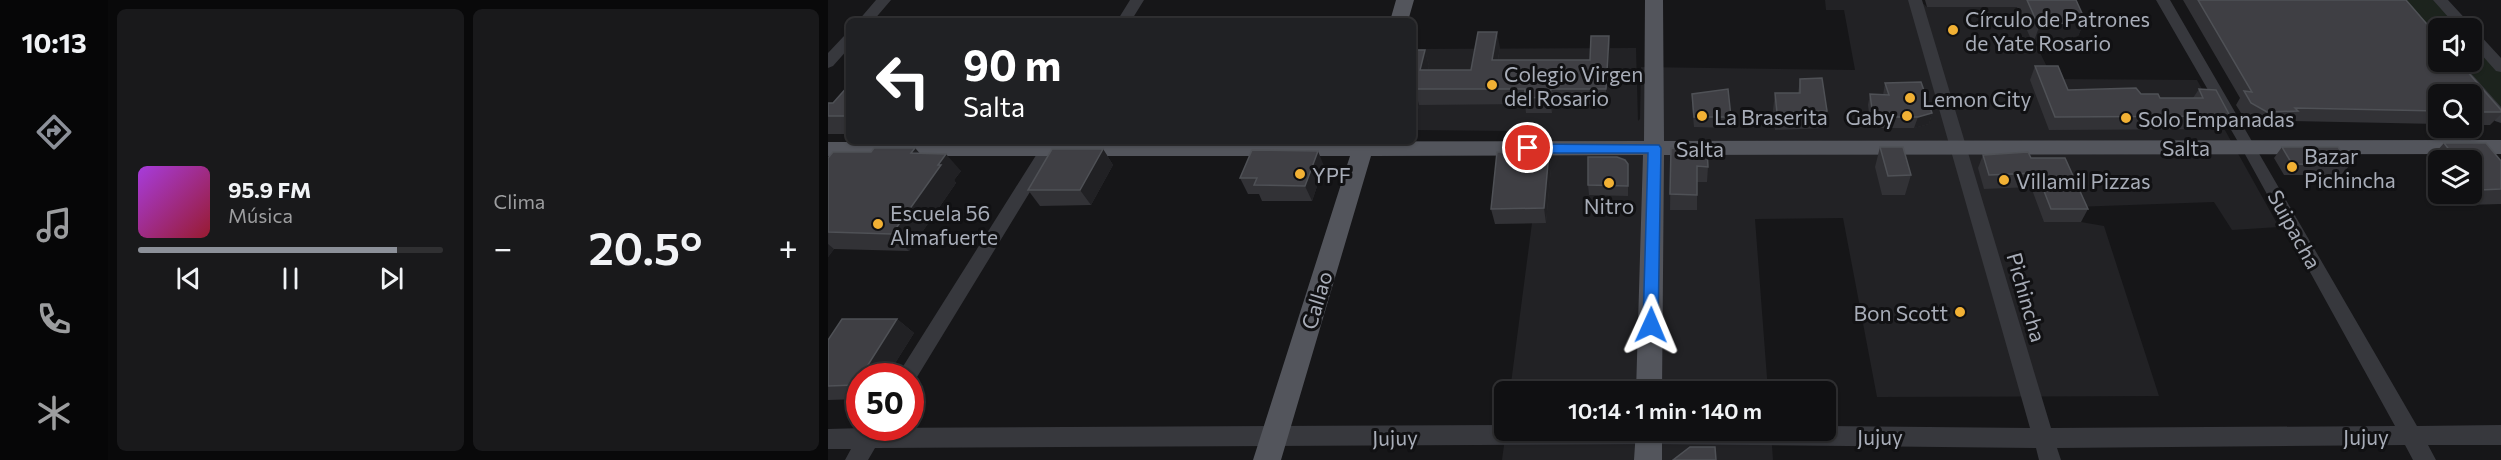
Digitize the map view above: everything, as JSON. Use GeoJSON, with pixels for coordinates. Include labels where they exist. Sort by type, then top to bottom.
{"type":"FeatureCollection","features":[{"type":"Feature","properties":{"kind":"main road"},"geometry":{"type":"LineString","coordinates":[[1400,18],[1405,0]]}},
{"type":"Feature","properties":{"kind":"main road"},"geometry":{"type":"LineString","coordinates":[[1649,381],[1654,148],[1654,0]]}},
{"type":"Feature","properties":{"kind":"main road","name":"Salta"},"geometry":{"type":"LineString","coordinates":[[828,149],[1050,145],[1654,148],[2501,147]]}},
{"type":"Feature","properties":{"kind":"main road","name":"Callao"},"geometry":{"type":"LineString","coordinates":[[1271,449],[1364,145]]}},
{"type":"Feature","properties":{"kind":"street"},"geometry":{"type":"LineString","coordinates":[[868,18],[884,0]]}},
{"type":"Feature","properties":{"kind":"street"},"geometry":{"type":"LineString","coordinates":[[1126,18],[1137,0]]}},
{"type":"Feature","properties":{"kind":"street","name":"Pichincha"},"geometry":{"type":"LineString","coordinates":[[1915,0],[2050,460]]}},
{"type":"Feature","properties":{"kind":"street","name":"Suipacha"},"geometry":{"type":"LineString","coordinates":[[2163,0],[2249,147],[2425,460]]}},
{"type":"Feature","properties":{"kind":"street"},"geometry":{"type":"LineString","coordinates":[[2440,0],[2457,18]]}},
{"type":"Feature","properties":{"kind":"street"},"geometry":{"type":"LineString","coordinates":[[828,63],[846,42]]}},
{"type":"Feature","properties":{"kind":"street"},"geometry":{"type":"LineString","coordinates":[[2482,46],[2501,67]]}},
{"type":"Feature","properties":{"kind":"street"},"geometry":{"type":"LineString","coordinates":[[2462,72],[2501,117]]}},
{"type":"Feature","properties":{"kind":"street"},"geometry":{"type":"LineString","coordinates":[[915,363],[1050,145]]}},
{"type":"Feature","properties":{"kind":"street","name":"Jujuy"},"geometry":{"type":"LineString","coordinates":[[924,435],[1271,449],[1648,442],[2501,435]]}},
{"type":"Feature","properties":{"kind":"street","name":"Jujuy"},"geometry":{"type":"LineString","coordinates":[[828,439],[846,437]]}},
{"type":"Feature","properties":{"kind":"street"},"geometry":{"type":"LineString","coordinates":[[856,460],[867,441]]}},
{"type":"Feature","properties":{"kind":"shaded area"},"geometry":{"type":"Polygon","coordinates":[[[1825,0],[1919,0],[1927,7],[2007,7],[2015,2],[2053,79],[2197,80],[2279,227],[2232,230],[2214,202],[2074,207],[2081,222],[2104,226],[2159,396],[1877,397],[1843,218],[1755,219],[1767,381],[1511,381],[1532,223],[1500,168],[1507,131],[1416,130],[1416,49],[1636,48],[1638,121],[1640,119],[1641,67],[1855,70],[1844,10],[1826,10],[1825,0]]]}},
{"type":"Feature","properties":{"kind":"shaded area"},"geometry":{"type":"Polygon","coordinates":[[[2400,0],[2440,0],[2457,18],[2428,18],[2428,32],[2400,0]]]}},
{"type":"Feature","properties":{"kind":"shaded area"},"geometry":{"type":"Polygon","coordinates":[[[2482,46],[2501,67],[2501,117],[2482,95],[2482,84],[2472,84],[2462,72],[2482,72],[2482,46]]]}},
{"type":"Feature","properties":{"kind":"shaded area"},"geometry":{"type":"Polygon","coordinates":[[[1505,441],[1772,441],[1773,460],[1502,460],[1505,441]]]}},
{"type":"Feature","properties":{"kind":"building"},"geometry":{"type":"Polygon","coordinates":[[[2027,0],[2076,0],[2085,20],[2039,27],[2027,0]]]}},
{"type":"Feature","properties":{"kind":"building"},"geometry":{"type":"Polygon","coordinates":[[[2198,0],[2406,0],[2428,25],[2428,72],[2468,72],[2478,84],[2428,84],[2428,111],[2295,108],[2298,111],[2267,112],[2251,103],[2244,91],[2252,92],[2198,0]]]}},
{"type":"Feature","properties":{"kind":"building"},"geometry":{"type":"Polygon","coordinates":[[[1478,32],[1497,32],[1492,60],[1590,60],[1591,36],[1609,36],[1606,89],[1551,89],[1550,97],[1524,98],[1525,89],[1416,89],[1416,50],[1425,50],[1420,70],[1471,70],[1478,32]]]}},
{"type":"Feature","properties":{"kind":"building"},"geometry":{"type":"Polygon","coordinates":[[[2035,66],[2058,66],[2068,90],[2136,88],[2141,94],[2158,94],[2160,98],[2203,98],[2199,89],[2216,90],[2230,116],[2055,117],[2035,66]]]}},
{"type":"Feature","properties":{"kind":"building"},"geometry":{"type":"Polygon","coordinates":[[[1822,78],[1827,111],[1777,113],[1775,93],[1800,93],[1800,79],[1822,78]]]}},
{"type":"Feature","properties":{"kind":"building"},"geometry":{"type":"Polygon","coordinates":[[[1921,82],[1932,113],[1918,117],[1873,117],[1870,94],[1889,95],[1885,83],[1921,82]]]}},
{"type":"Feature","properties":{"kind":"building"},"geometry":{"type":"Polygon","coordinates":[[[846,88],[846,116],[828,116],[828,103],[833,103],[846,88]]]}},
{"type":"Feature","properties":{"kind":"building"},"geometry":{"type":"Polygon","coordinates":[[[2482,88],[2501,110],[2501,112],[2482,112],[2482,88]]]}},
{"type":"Feature","properties":{"kind":"building"},"geometry":{"type":"Polygon","coordinates":[[[1728,89],[1731,117],[1694,117],[1692,94],[1728,89]]]}},
{"type":"Feature","properties":{"kind":"building"},"geometry":{"type":"Polygon","coordinates":[[[2444,143],[2486,143],[2501,161],[2501,189],[2482,190],[2482,150],[2449,150],[2444,143]]]}},
{"type":"Feature","properties":{"kind":"building"},"geometry":{"type":"Polygon","coordinates":[[[1880,147],[1903,147],[1911,175],[1888,176],[1880,147]]]}},
{"type":"Feature","properties":{"kind":"building"},"geometry":{"type":"Polygon","coordinates":[[[2282,147],[2338,147],[2350,165],[2292,164],[2282,147]]]}},
{"type":"Feature","properties":{"kind":"building","name":"Escuela 56 Almafuerte"},"geometry":{"type":"Polygon","coordinates":[[[874,148],[915,148],[911,153],[946,154],[938,165],[941,165],[892,234],[828,232],[828,158],[833,152],[871,152],[874,148]]]}},
{"type":"Feature","properties":{"kind":"building"},"geometry":{"type":"Polygon","coordinates":[[[1671,148],[1707,149],[1708,167],[1697,166],[1697,195],[1670,194],[1671,148]]]}},
{"type":"Feature","properties":{"kind":"building"},"geometry":{"type":"Polygon","coordinates":[[[1052,149],[1103,149],[1080,190],[1028,190],[1052,149]]]}},
{"type":"Feature","properties":{"kind":"building"},"geometry":{"type":"Polygon","coordinates":[[[1252,150],[1318,151],[1305,186],[1254,185],[1257,178],[1240,178],[1252,150]]]}},
{"type":"Feature","properties":{"kind":"building"},"geometry":{"type":"Polygon","coordinates":[[[1497,152],[1549,152],[1544,208],[1491,209],[1497,152]]]}},
{"type":"Feature","properties":{"kind":"building"},"geometry":{"type":"Polygon","coordinates":[[[2028,152],[2031,158],[2065,158],[2088,209],[2051,209],[2037,173],[1989,175],[1983,155],[2028,152]]]}},
{"type":"Feature","properties":{"kind":"building"},"geometry":{"type":"Polygon","coordinates":[[[1588,157],[1617,157],[1625,160],[1628,164],[1628,186],[1588,185],[1588,157]]]}},
{"type":"Feature","properties":{"kind":"building"},"geometry":{"type":"Polygon","coordinates":[[[842,319],[897,319],[869,363],[846,363],[846,385],[828,386],[828,340],[842,319]]]}},
{"type":"Feature","properties":{"kind":"building"},"geometry":{"type":"Polygon","coordinates":[[[1690,447],[1715,447],[1716,460],[1673,460],[1690,447]]]}},
{"type":"Feature","properties":{"kind":"place","name":"Círculo de Patrones de Yate Rosario"},"geometry":{"type":"Point","coordinates":[1953,30]}},
{"type":"Feature","properties":{"kind":"place","name":"Colegio Virgen del Rosario"},"geometry":{"type":"Point","coordinates":[1492,85]}},
{"type":"Feature","properties":{"kind":"place","name":"Lemon City"},"geometry":{"type":"Point","coordinates":[1910,98]}},
{"type":"Feature","properties":{"kind":"place","name":"La Braserita"},"geometry":{"type":"Point","coordinates":[1702,116]}},
{"type":"Feature","properties":{"kind":"place","name":"Gaby"},"geometry":{"type":"Point","coordinates":[1907,116]}},
{"type":"Feature","properties":{"kind":"place","name":"Solo Empanadas"},"geometry":{"type":"Point","coordinates":[2126,118]}},
{"type":"Feature","properties":{"kind":"place","name":"Bazar Pichincha"},"geometry":{"type":"Point","coordinates":[2292,167]}},
{"type":"Feature","properties":{"kind":"place","name":"YPF"},"geometry":{"type":"Point","coordinates":[1300,174]}},
{"type":"Feature","properties":{"kind":"place","name":"Villamil Pizzas"},"geometry":{"type":"Point","coordinates":[2004,180]}},
{"type":"Feature","properties":{"kind":"place","name":"Nitro"},"geometry":{"type":"Point","coordinates":[1609,183]}},
{"type":"Feature","properties":{"kind":"place","name":"Escuela 56 Almafuerte"},"geometry":{"type":"Point","coordinates":[878,224]}},
{"type":"Feature","properties":{"kind":"place","name":"Bon Scott"},"geometry":{"type":"Point","coordinates":[1960,312]}},
{"type":"Feature","properties":{"kind":"route"},"geometry":{"type":"LineString","coordinates":[[1528,148],[1654,148],[1651,325]]}}]}
